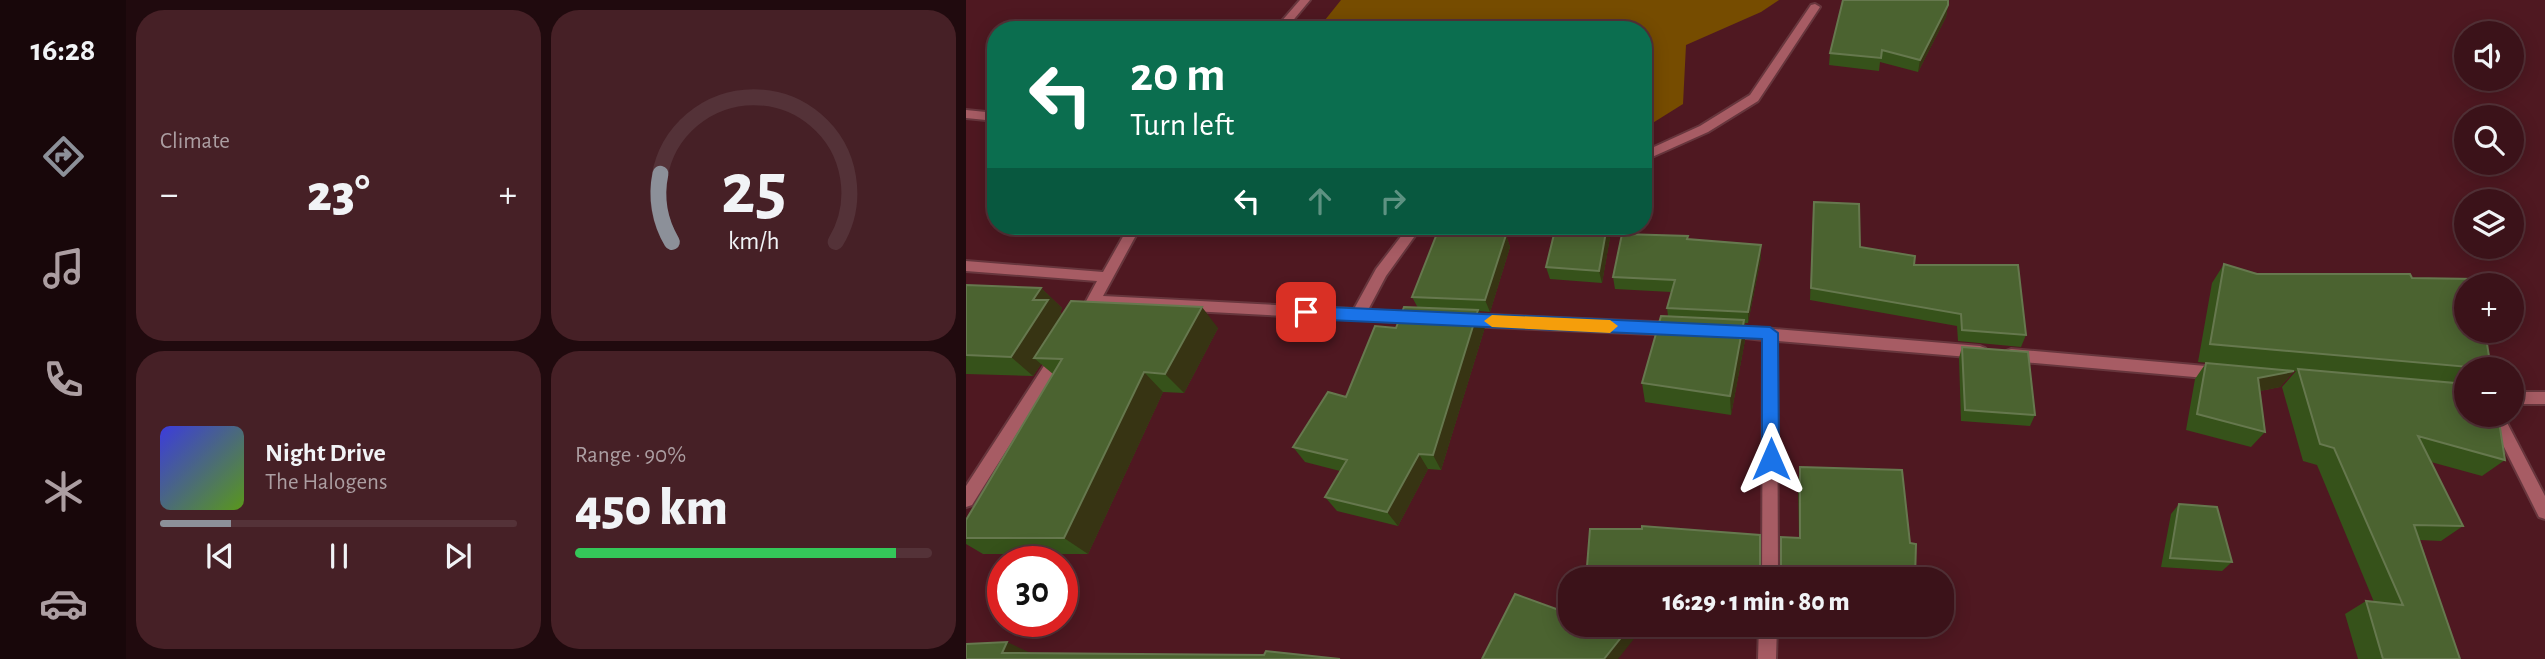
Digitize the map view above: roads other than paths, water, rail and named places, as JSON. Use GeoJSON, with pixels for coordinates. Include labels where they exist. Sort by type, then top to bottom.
{"type":"FeatureCollection","features":[{"type":"Feature","properties":{"kind":"street"},"geometry":{"type":"LineString","coordinates":[[1287,21],[1305,0]]}},
{"type":"Feature","properties":{"kind":"street"},"geometry":{"type":"LineString","coordinates":[[1652,153],[1704,129],[1754,98],[1815,7]]}},
{"type":"Feature","properties":{"kind":"street"},"geometry":{"type":"LineString","coordinates":[[966,114],[987,116]]}},
{"type":"Feature","properties":{"kind":"street"},"geometry":{"type":"LineString","coordinates":[[1080,322],[1130,235]]}},
{"type":"Feature","properties":{"kind":"street"},"geometry":{"type":"LineString","coordinates":[[1358,315],[1381,273],[1409,235]]}},
{"type":"Feature","properties":{"kind":"street"},"geometry":{"type":"LineString","coordinates":[[966,266],[1106,277]]}},
{"type":"Feature","properties":{"kind":"street"},"geometry":{"type":"LineString","coordinates":[[1094,301],[1427,318]]}},
{"type":"Feature","properties":{"kind":"street"},"geometry":{"type":"LineString","coordinates":[[1454,319],[1688,330]]}},
{"type":"Feature","properties":{"kind":"street"},"geometry":{"type":"LineString","coordinates":[[1715,331],[1770,333],[2229,374]]}},
{"type":"Feature","properties":{"kind":"street"},"geometry":{"type":"LineString","coordinates":[[1770,333],[1770,567]]}},
{"type":"Feature","properties":{"kind":"street"},"geometry":{"type":"LineString","coordinates":[[966,500],[1066,344]]}},
{"type":"Feature","properties":{"kind":"street"},"geometry":{"type":"LineString","coordinates":[[2524,398],[2545,398]]}},
{"type":"Feature","properties":{"kind":"street"},"geometry":{"type":"LineString","coordinates":[[2501,427],[2545,512]]}},
{"type":"Feature","properties":{"kind":"street"},"geometry":{"type":"LineString","coordinates":[[1768,637],[1768,659]]}}]}
